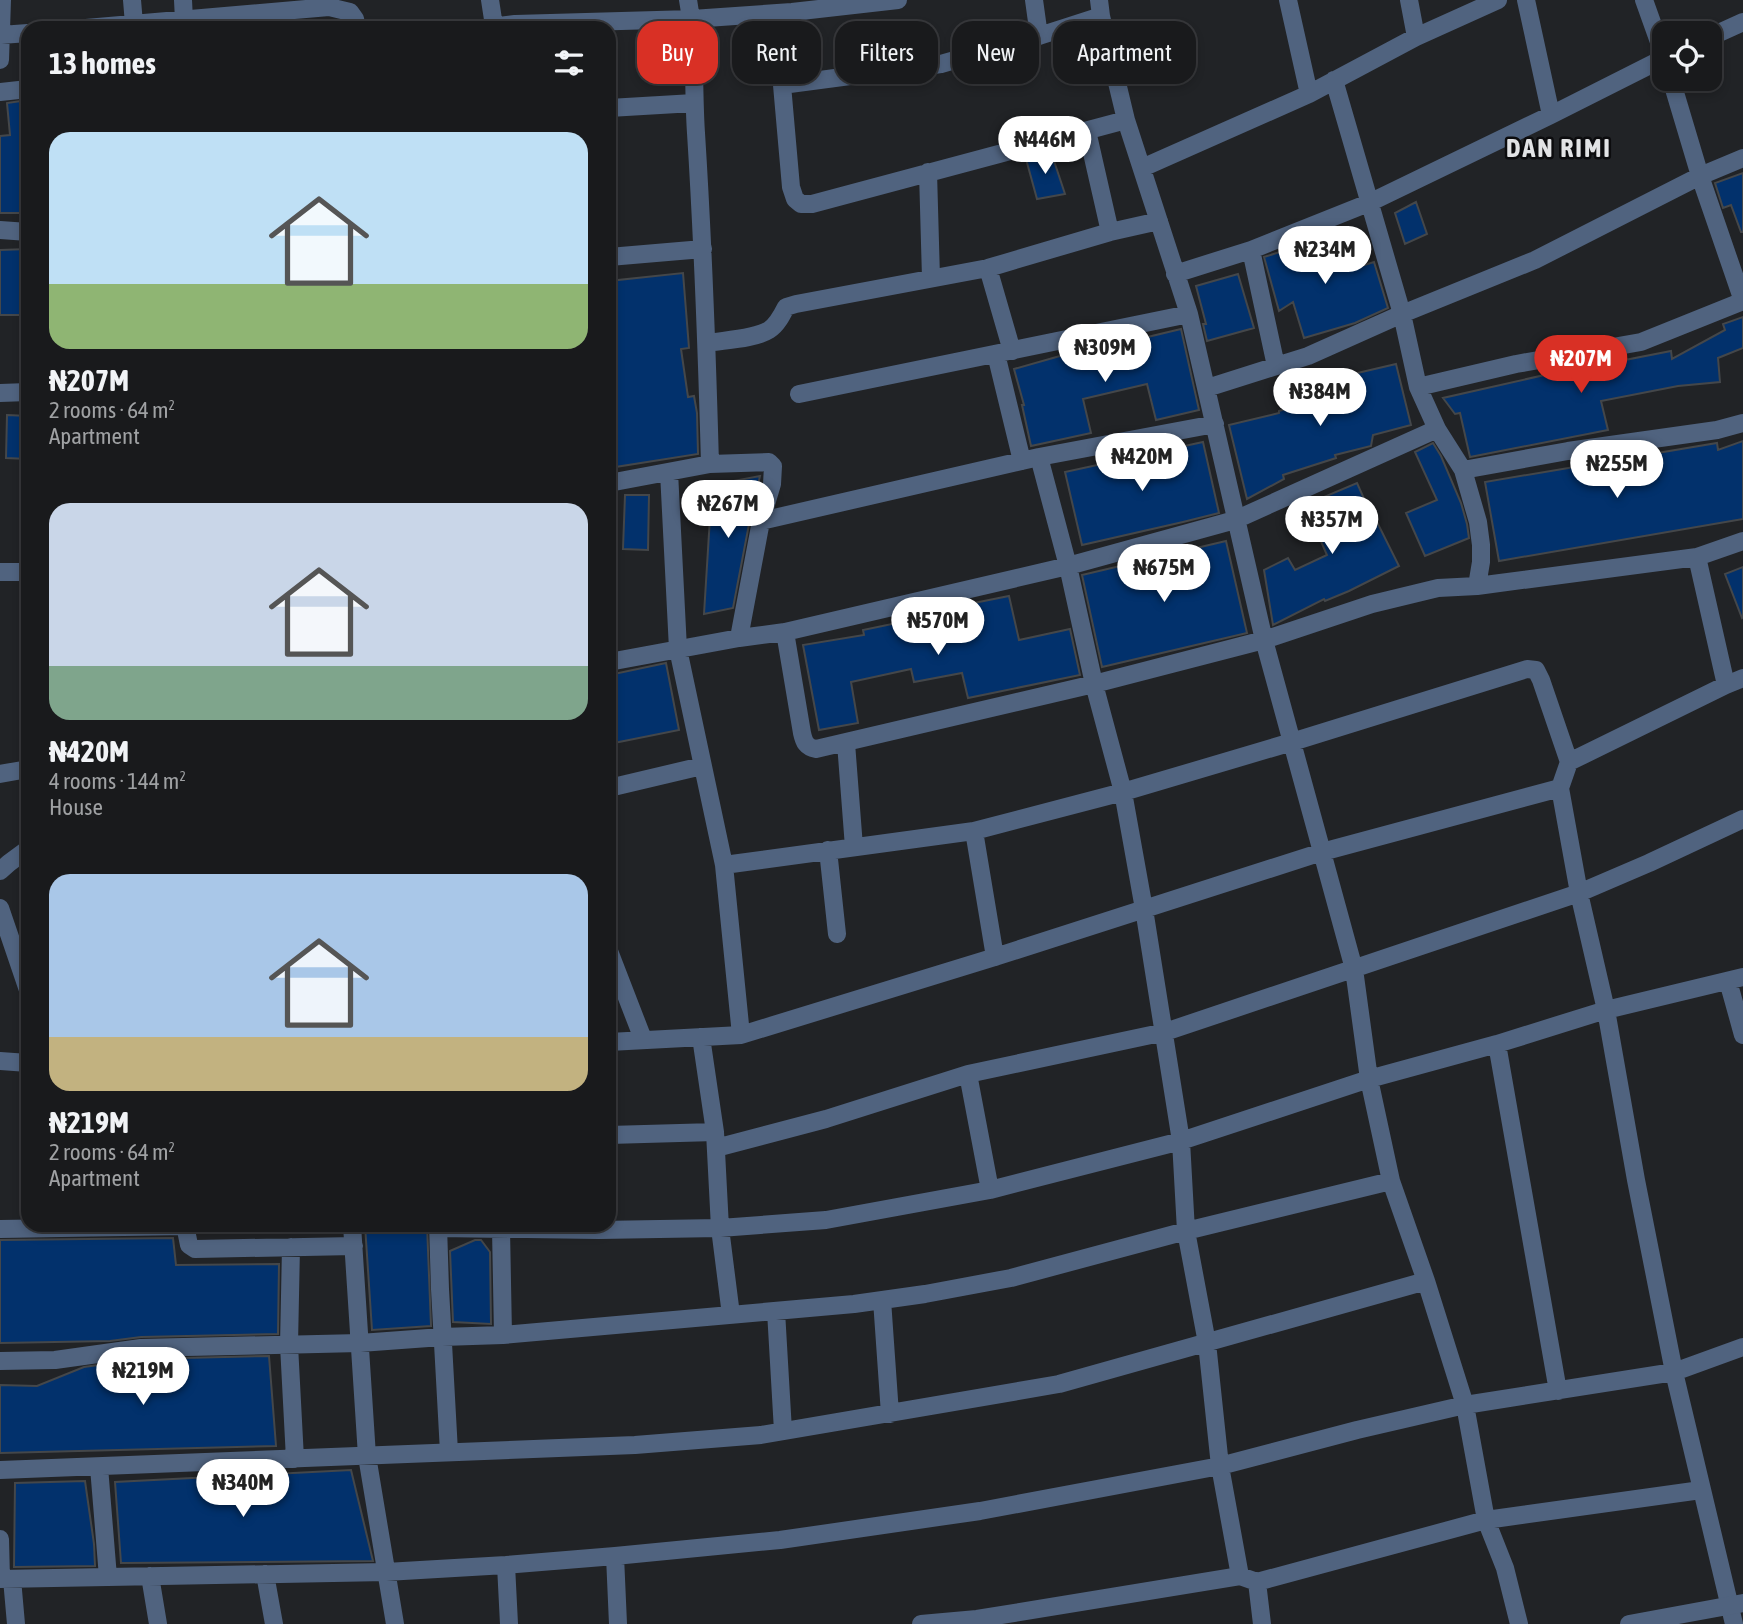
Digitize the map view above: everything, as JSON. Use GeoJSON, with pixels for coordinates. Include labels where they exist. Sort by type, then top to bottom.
{"type":"FeatureCollection","features":[{"type":"Feature","properties":{"kind":"street"},"geometry":{"type":"LineString","coordinates":[[0,60],[2,0]]}},
{"type":"Feature","properties":{"kind":"street"},"geometry":{"type":"LineString","coordinates":[[132,0],[134,21]]}},
{"type":"Feature","properties":{"kind":"street"},"geometry":{"type":"LineString","coordinates":[[183,0],[184,20]]}},
{"type":"Feature","properties":{"kind":"street"},"geometry":{"type":"LineString","coordinates":[[488,21],[490,0]]}},
{"type":"Feature","properties":{"kind":"street"},"geometry":{"type":"LineString","coordinates":[[688,0],[692,19],[703,248],[710,464]]}},
{"type":"Feature","properties":{"kind":"street"},"geometry":{"type":"LineString","coordinates":[[616,22],[692,19],[788,8],[898,0]]}},
{"type":"Feature","properties":{"kind":"street"},"geometry":{"type":"LineString","coordinates":[[1034,0],[1037,21]]}},
{"type":"Feature","properties":{"kind":"street"},"geometry":{"type":"LineString","coordinates":[[1288,0],[1309,94]]}},
{"type":"Feature","properties":{"kind":"street"},"geometry":{"type":"LineString","coordinates":[[1409,0],[1416,37]]}},
{"type":"Feature","properties":{"kind":"street"},"geometry":{"type":"LineString","coordinates":[[1142,168],[1309,94],[1416,37],[1498,0]]}},
{"type":"Feature","properties":{"kind":"street"},"geometry":{"type":"LineString","coordinates":[[1526,0],[1551,115]]}},
{"type":"Feature","properties":{"kind":"street"},"geometry":{"type":"LineString","coordinates":[[1644,0],[1652,23]]}},
{"type":"Feature","properties":{"kind":"street"},"geometry":{"type":"LineString","coordinates":[[172,21],[258,7],[344,10],[350,12],[355,21]]}},
{"type":"Feature","properties":{"kind":"street"},"geometry":{"type":"LineString","coordinates":[[788,8],[782,85],[791,187],[795,199],[802,204],[812,204],[1126,120]]}},
{"type":"Feature","properties":{"kind":"street"},"geometry":{"type":"LineString","coordinates":[[1039,36],[1100,8],[1126,120],[1189,314],[1264,640],[1354,970],[1369,1079],[1391,1181],[1465,1405],[1486,1520],[1505,1568],[1520,1624]]}},
{"type":"Feature","properties":{"kind":"street"},"geometry":{"type":"LineString","coordinates":[[1722,32],[1743,22]]}},
{"type":"Feature","properties":{"kind":"street"},"geometry":{"type":"LineString","coordinates":[[1,35],[21,34]]}},
{"type":"Feature","properties":{"kind":"street"},"geometry":{"type":"LineString","coordinates":[[782,85],[952,61]]}},
{"type":"Feature","properties":{"kind":"street"},"geometry":{"type":"LineString","coordinates":[[1175,274],[1251,250],[1371,202],[1652,63]]}},
{"type":"Feature","properties":{"kind":"street"},"geometry":{"type":"LineString","coordinates":[[1334,80],[1402,314],[1418,387],[1437,429],[1463,470],[1478,522],[1481,545],[1477,586]]}},
{"type":"Feature","properties":{"kind":"street"},"geometry":{"type":"LineString","coordinates":[[0,92],[21,90]]}},
{"type":"Feature","properties":{"kind":"street"},"geometry":{"type":"LineString","coordinates":[[1418,387],[1516,364],[1641,342],[1743,301],[1700,176],[1675,91]]}},
{"type":"Feature","properties":{"kind":"street"},"geometry":{"type":"LineString","coordinates":[[616,108],[694,103]]}},
{"type":"Feature","properties":{"kind":"street"},"geometry":{"type":"LineString","coordinates":[[1087,131],[1110,232]]}},
{"type":"Feature","properties":{"kind":"street"},"geometry":{"type":"LineString","coordinates":[[1207,388],[1308,356],[1535,260],[1700,176],[1743,158]]}},
{"type":"Feature","properties":{"kind":"street"},"geometry":{"type":"LineString","coordinates":[[928,172],[931,278]]}},
{"type":"Feature","properties":{"kind":"street"},"geometry":{"type":"LineString","coordinates":[[707,343],[768,331],[776,324],[786,307],[796,304],[988,268],[1110,232],[1159,221]]}},
{"type":"Feature","properties":{"kind":"street"},"geometry":{"type":"LineString","coordinates":[[0,230],[21,232]]}},
{"type":"Feature","properties":{"kind":"street"},"geometry":{"type":"LineString","coordinates":[[616,256],[703,248]]}},
{"type":"Feature","properties":{"kind":"street"},"geometry":{"type":"LineString","coordinates":[[1251,250],[1276,366]]}},
{"type":"Feature","properties":{"kind":"street"},"geometry":{"type":"LineString","coordinates":[[988,268],[1004,352],[1030,459],[1068,566],[1094,684],[1123,792],[1181,1141],[1186,1231],[1207,1343],[1220,1466],[1262,1624]]}},
{"type":"Feature","properties":{"kind":"street"},"geometry":{"type":"LineString","coordinates":[[799,394],[1189,314]]}},
{"type":"Feature","properties":{"kind":"street"},"geometry":{"type":"LineString","coordinates":[[0,393],[21,392]]}},
{"type":"Feature","properties":{"kind":"street"},"geometry":{"type":"LineString","coordinates":[[1463,470],[1568,451],[1717,430],[1743,423]]}},
{"type":"Feature","properties":{"kind":"street"},"geometry":{"type":"LineString","coordinates":[[761,521],[1030,459],[1215,424]]}},
{"type":"Feature","properties":{"kind":"street"},"geometry":{"type":"LineString","coordinates":[[616,661],[785,632],[1068,566],[1235,520],[1437,429]]}},
{"type":"Feature","properties":{"kind":"street"},"geometry":{"type":"LineString","coordinates":[[616,482],[710,464],[759,462],[773,466],[772,484],[761,521],[738,638]]}},
{"type":"Feature","properties":{"kind":"street"},"geometry":{"type":"LineString","coordinates":[[669,471],[678,649],[724,865],[741,1035]]}},
{"type":"Feature","properties":{"kind":"street"},"geometry":{"type":"LineString","coordinates":[[785,632],[805,744],[816,750],[1094,684],[1264,640],[1372,604],[1438,588],[1477,586],[1697,557],[1743,541]]}},
{"type":"Feature","properties":{"kind":"street"},"geometry":{"type":"LineString","coordinates":[[1697,557],[1726,685]]}},
{"type":"Feature","properties":{"kind":"street"},"geometry":{"type":"LineString","coordinates":[[0,572],[21,572]]}},
{"type":"Feature","properties":{"kind":"street"},"geometry":{"type":"LineString","coordinates":[[724,865],[974,831],[1123,792],[1527,669],[1535,670],[1541,680],[1569,762],[1560,788],[1579,893],[1606,1010],[1674,1372],[1701,1490],[1737,1604],[1734,1624]]}},
{"type":"Feature","properties":{"kind":"street"},"geometry":{"type":"LineString","coordinates":[[1569,762],[1743,678]]}},
{"type":"Feature","properties":{"kind":"street"},"geometry":{"type":"LineString","coordinates":[[845,743],[853,847]]}},
{"type":"Feature","properties":{"kind":"street"},"geometry":{"type":"LineString","coordinates":[[616,786],[702,766]]}},
{"type":"Feature","properties":{"kind":"street"},"geometry":{"type":"LineString","coordinates":[[0,774],[21,770]]}},
{"type":"Feature","properties":{"kind":"street"},"geometry":{"type":"LineString","coordinates":[[616,1041],[741,1035],[1322,852],[1560,788]]}},
{"type":"Feature","properties":{"kind":"street"},"geometry":{"type":"LineString","coordinates":[[616,1135],[716,1140],[826,1119],[968,1073],[1165,1032],[1579,893],[1743,819]]}},
{"type":"Feature","properties":{"kind":"street"},"geometry":{"type":"LineString","coordinates":[[974,831],[995,957]]}},
{"type":"Feature","properties":{"kind":"street"},"geometry":{"type":"LineString","coordinates":[[828,850],[836,934]]}},
{"type":"Feature","properties":{"kind":"street"},"geometry":{"type":"LineString","coordinates":[[0,872],[21,854]]}},
{"type":"Feature","properties":{"kind":"street"},"geometry":{"type":"LineString","coordinates":[[0,908],[21,970]]}},
{"type":"Feature","properties":{"kind":"street"},"geometry":{"type":"LineString","coordinates":[[616,969],[643,1039]]}},
{"type":"Feature","properties":{"kind":"street"},"geometry":{"type":"LineString","coordinates":[[616,1230],[720,1228],[826,1220],[990,1190],[1181,1141],[1369,1079],[1497,1044],[1606,1010],[1735,979],[1743,1035]]}},
{"type":"Feature","properties":{"kind":"street"},"geometry":{"type":"LineString","coordinates":[[701,1037],[716,1140],[720,1228],[731,1315]]}},
{"type":"Feature","properties":{"kind":"street"},"geometry":{"type":"LineString","coordinates":[[1497,1044],[1558,1391]]}},
{"type":"Feature","properties":{"kind":"street"},"geometry":{"type":"LineString","coordinates":[[0,1061],[21,1062]]}},
{"type":"Feature","properties":{"kind":"street"},"geometry":{"type":"LineString","coordinates":[[968,1073],[990,1190]]}},
{"type":"Feature","properties":{"kind":"street"},"geometry":{"type":"LineString","coordinates":[[0,1362],[55,1360],[141,1348],[360,1343],[503,1335],[882,1300],[1011,1278],[1186,1231],[1391,1181]]}},
{"type":"Feature","properties":{"kind":"street"},"geometry":{"type":"LineString","coordinates":[[0,1229],[21,1229]]}},
{"type":"Feature","properties":{"kind":"street"},"geometry":{"type":"LineString","coordinates":[[186,1232],[189,1245],[195,1249],[354,1246]]}},
{"type":"Feature","properties":{"kind":"street"},"geometry":{"type":"LineString","coordinates":[[353,1232],[367,1455],[395,1624]]}},
{"type":"Feature","properties":{"kind":"street"},"geometry":{"type":"LineString","coordinates":[[438,1232],[449,1452]]}},
{"type":"Feature","properties":{"kind":"street"},"geometry":{"type":"LineString","coordinates":[[501,1232],[503,1335]]}},
{"type":"Feature","properties":{"kind":"street"},"geometry":{"type":"LineString","coordinates":[[291,1247],[289,1345],[295,1459]]}},
{"type":"Feature","properties":{"kind":"street"},"geometry":{"type":"LineString","coordinates":[[0,1470],[667,1443],[761,1434],[1059,1384],[1426,1281]]}},
{"type":"Feature","properties":{"kind":"street"},"geometry":{"type":"LineString","coordinates":[[882,1300],[890,1413]]}},
{"type":"Feature","properties":{"kind":"street"},"geometry":{"type":"LineString","coordinates":[[776,1311],[783,1431]]}},
{"type":"Feature","properties":{"kind":"street"},"geometry":{"type":"LineString","coordinates":[[4,1579],[386,1572],[506,1565],[780,1540],[980,1511],[1220,1466],[1465,1405],[1674,1372],[1743,1347]]}},
{"type":"Feature","properties":{"kind":"street"},"geometry":{"type":"LineString","coordinates":[[99,1467],[108,1577]]}},
{"type":"Feature","properties":{"kind":"street"},"geometry":{"type":"LineString","coordinates":[[921,1624],[978,1619],[1249,1579],[1486,1520],[1701,1490]]}},
{"type":"Feature","properties":{"kind":"street"},"geometry":{"type":"LineString","coordinates":[[0,1539],[4,1579],[16,1624]]}},
{"type":"Feature","properties":{"kind":"street"},"geometry":{"type":"LineString","coordinates":[[615,1556],[618,1624]]}},
{"type":"Feature","properties":{"kind":"street"},"geometry":{"type":"LineString","coordinates":[[506,1565],[509,1624]]}},
{"type":"Feature","properties":{"kind":"street"},"geometry":{"type":"LineString","coordinates":[[265,1574],[274,1624]]}},
{"type":"Feature","properties":{"kind":"street"},"geometry":{"type":"LineString","coordinates":[[150,1576],[158,1624]]}},
{"type":"Feature","properties":{"kind":"street"},"geometry":{"type":"LineString","coordinates":[[1629,1624],[1737,1604]]}},
{"type":"Feature","properties":{"kind":"building"},"geometry":{"type":"Polygon","coordinates":[[[21,101],[21,213],[0,213],[0,136],[10,135],[7,103],[21,101]]]}},
{"type":"Feature","properties":{"kind":"building"},"geometry":{"type":"Polygon","coordinates":[[[1049,152],[1065,194],[1037,199],[1026,159],[1049,152]]]}},
{"type":"Feature","properties":{"kind":"building"},"geometry":{"type":"Polygon","coordinates":[[[1743,173],[1741,232],[1731,205],[1723,208],[1715,183],[1743,173]]]}},
{"type":"Feature","properties":{"kind":"building"},"geometry":{"type":"Polygon","coordinates":[[[1416,202],[1427,234],[1405,244],[1395,213],[1416,202]]]}},
{"type":"Feature","properties":{"kind":"building"},"geometry":{"type":"Polygon","coordinates":[[[1340,233],[1351,269],[1374,262],[1388,308],[1355,323],[1304,338],[1293,302],[1279,311],[1264,257],[1340,233]]]}},
{"type":"Feature","properties":{"kind":"building"},"geometry":{"type":"Polygon","coordinates":[[[21,249],[21,315],[0,315],[0,250],[21,249]]]}},
{"type":"Feature","properties":{"kind":"building"},"geometry":{"type":"Polygon","coordinates":[[[683,273],[689,348],[681,349],[688,397],[694,396],[697,413],[698,454],[616,467],[616,280],[683,273]]]}},
{"type":"Feature","properties":{"kind":"building"},"geometry":{"type":"Polygon","coordinates":[[[1238,274],[1254,328],[1207,341],[1203,324],[1206,324],[1196,286],[1238,274]]]}},
{"type":"Feature","properties":{"kind":"building"},"geometry":{"type":"Polygon","coordinates":[[[1743,317],[1743,348],[1718,358],[1720,382],[1678,386],[1601,401],[1608,430],[1470,457],[1460,413],[1455,414],[1443,398],[1593,364],[1594,366],[1671,351],[1672,359],[1725,330],[1723,324],[1743,317]]]}},
{"type":"Feature","properties":{"kind":"building"},"geometry":{"type":"Polygon","coordinates":[[[1181,329],[1199,410],[1156,420],[1147,384],[1083,399],[1091,433],[1031,446],[1014,369],[1067,354],[1068,356],[1181,329]]]}},
{"type":"Feature","properties":{"kind":"building"},"geometry":{"type":"Polygon","coordinates":[[[1396,364],[1411,425],[1373,435],[1371,446],[1335,455],[1336,458],[1283,475],[1284,479],[1247,499],[1229,425],[1279,413],[1339,391],[1336,378],[1396,364]]]}},
{"type":"Feature","properties":{"kind":"building"},"geometry":{"type":"Polygon","coordinates":[[[7,415],[21,416],[21,459],[6,458],[7,415]]]}},
{"type":"Feature","properties":{"kind":"building"},"geometry":{"type":"Polygon","coordinates":[[[1743,441],[1743,519],[1499,561],[1485,482],[1717,443],[1718,450],[1743,441]]]}},
{"type":"Feature","properties":{"kind":"building"},"geometry":{"type":"Polygon","coordinates":[[[1203,442],[1219,513],[1082,545],[1065,472],[1203,442]]]}},
{"type":"Feature","properties":{"kind":"building"},"geometry":{"type":"Polygon","coordinates":[[[1433,443],[1461,503],[1469,538],[1425,556],[1406,513],[1437,500],[1415,452],[1433,443]]]}},
{"type":"Feature","properties":{"kind":"building"},"geometry":{"type":"Polygon","coordinates":[[[760,476],[733,608],[704,614],[712,485],[760,476]]]}},
{"type":"Feature","properties":{"kind":"building"},"geometry":{"type":"Polygon","coordinates":[[[1357,483],[1399,566],[1273,625],[1264,570],[1288,558],[1295,570],[1327,555],[1305,505],[1357,483]]]}},
{"type":"Feature","properties":{"kind":"building"},"geometry":{"type":"Polygon","coordinates":[[[625,495],[649,495],[648,550],[623,549],[625,495]]]}},
{"type":"Feature","properties":{"kind":"building"},"geometry":{"type":"Polygon","coordinates":[[[1226,541],[1247,633],[1102,667],[1082,575],[1226,541]]]}},
{"type":"Feature","properties":{"kind":"building"},"geometry":{"type":"Polygon","coordinates":[[[1743,567],[1743,617],[1742,618],[1725,574],[1743,567]]]}},
{"type":"Feature","properties":{"kind":"building"},"geometry":{"type":"Polygon","coordinates":[[[1009,596],[1019,640],[1070,629],[1080,675],[968,698],[962,673],[914,682],[911,669],[851,682],[858,723],[819,730],[803,645],[864,635],[863,630],[950,612],[949,608],[1009,596]]]}},
{"type":"Feature","properties":{"kind":"building"},"geometry":{"type":"Polygon","coordinates":[[[666,663],[679,730],[616,743],[616,674],[666,663]]]}},
{"type":"Feature","properties":{"kind":"building"},"geometry":{"type":"Polygon","coordinates":[[[365,1232],[427,1232],[431,1326],[372,1330],[365,1232]]]}},
{"type":"Feature","properties":{"kind":"building"},"geometry":{"type":"Polygon","coordinates":[[[173,1238],[176,1265],[279,1264],[278,1334],[0,1343],[0,1240],[173,1238]]]}},
{"type":"Feature","properties":{"kind":"building"},"geometry":{"type":"Polygon","coordinates":[[[481,1240],[490,1252],[491,1324],[453,1322],[450,1251],[481,1240]]]}},
{"type":"Feature","properties":{"kind":"building"},"geometry":{"type":"Polygon","coordinates":[[[269,1356],[276,1446],[0,1453],[0,1385],[37,1386],[84,1367],[142,1359],[269,1356]]]}},
{"type":"Feature","properties":{"kind":"building"},"geometry":{"type":"Polygon","coordinates":[[[351,1470],[373,1561],[121,1563],[115,1482],[351,1470]]]}},
{"type":"Feature","properties":{"kind":"building"},"geometry":{"type":"Polygon","coordinates":[[[85,1481],[95,1566],[14,1567],[15,1483],[85,1481]]]}},
{"type":"Feature","properties":{"kind":"district","name":"DAN RIMI"},"geometry":{"type":"Point","coordinates":[1559,148]}}]}
